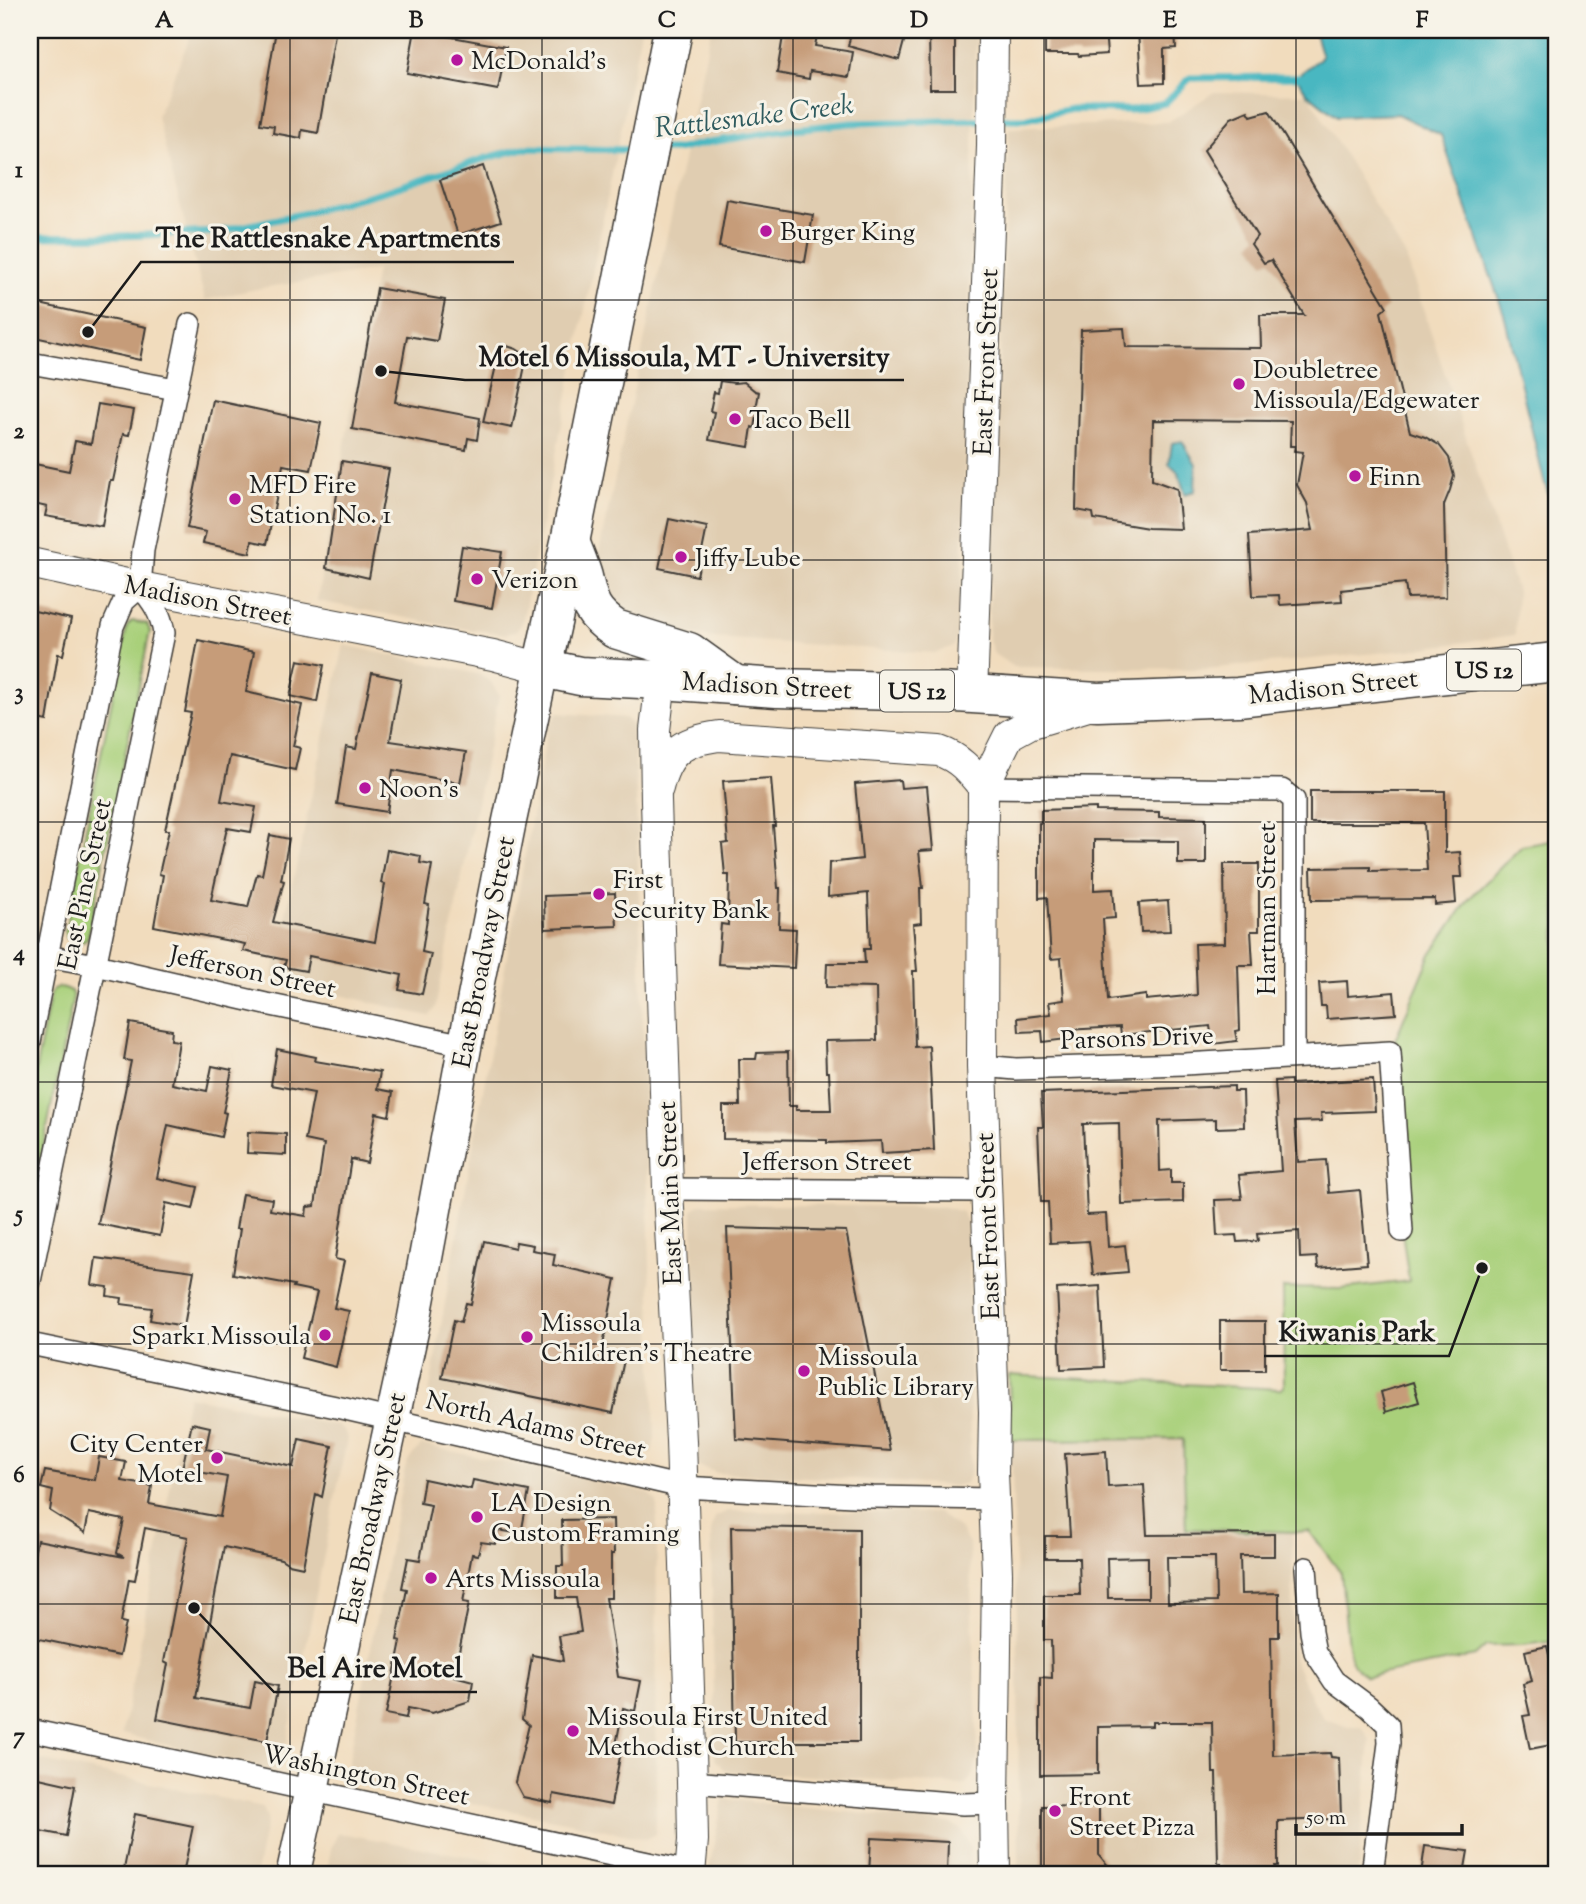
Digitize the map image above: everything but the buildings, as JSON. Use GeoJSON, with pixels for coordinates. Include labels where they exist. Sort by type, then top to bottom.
{"type":"FeatureCollection","features":[{"type":"Feature","properties":{"kind":"highway","name":"East Broadway Street"},"geometry":{"type":"LineString","coordinates":[[542,668],[673,30]]}},
{"type":"Feature","properties":{"kind":"highway"},"geometry":{"type":"LineString","coordinates":[[570,542],[590,606],[604,621],[615,629],[689,652],[736,686]]}},
{"type":"Feature","properties":{"kind":"highway","name":"Madison Street"},"geometry":{"type":"LineString","coordinates":[[542,668],[580,676],[736,686],[941,692],[1098,702],[1238,697],[1556,662]]}},
{"type":"Feature","properties":{"kind":"main road","name":"East Broadway Street"},"geometry":{"type":"LineString","coordinates":[[293,1874],[414,1320],[465,1045],[542,668]]}},
{"type":"Feature","properties":{"kind":"street","name":"East Front Street"},"geometry":{"type":"LineString","coordinates":[[972,695],[992,146],[993,30]]}},
{"type":"Feature","properties":{"kind":"street"},"geometry":{"type":"LineString","coordinates":[[140,587],[143,550],[190,324]]}},
{"type":"Feature","properties":{"kind":"street"},"geometry":{"type":"LineString","coordinates":[[30,363],[176,389]]}},
{"type":"Feature","properties":{"kind":"street","name":"Madison Street"},"geometry":{"type":"LineString","coordinates":[[30,563],[140,587],[493,655],[542,668]]}},
{"type":"Feature","properties":{"kind":"street","name":"East Pine Street"},"geometry":{"type":"LineString","coordinates":[[30,1041],[38,955],[113,626],[124,601],[140,587],[158,609],[164,633],[30,1280]]}},
{"type":"Feature","properties":{"kind":"street","name":"East Main Street"},"geometry":{"type":"LineString","coordinates":[[662,680],[655,730],[656,801],[668,1189],[694,1840],[690,1873]]}},
{"type":"Feature","properties":{"kind":"street"},"geometry":{"type":"LineString","coordinates":[[983,788],[1009,734],[1029,724],[1098,702]]}},
{"type":"Feature","properties":{"kind":"street","name":"Madison Street"},"geometry":{"type":"LineString","coordinates":[[656,801],[663,771],[677,750],[691,741],[719,736],[939,751],[953,756],[965,765],[983,788]]}},
{"type":"Feature","properties":{"kind":"street","name":"East Front Street"},"geometry":{"type":"LineString","coordinates":[[983,788],[982,1066],[997,1573],[995,1874]]}},
{"type":"Feature","properties":{"kind":"street","name":"Hartman Street"},"geometry":{"type":"LineString","coordinates":[[983,788],[1282,790],[1294,800],[1294,1056]]}},
{"type":"Feature","properties":{"kind":"street","name":"Jefferson Street"},"geometry":{"type":"LineString","coordinates":[[38,955],[96,965],[465,1045]]}},
{"type":"Feature","properties":{"kind":"street"},"geometry":{"type":"LineString","coordinates":[[1294,1056],[1390,1052],[1402,1231]]}},
{"type":"Feature","properties":{"kind":"street","name":"Parsons Drive"},"geometry":{"type":"LineString","coordinates":[[982,1066],[1042,1069],[1185,1064],[1294,1056]]}},
{"type":"Feature","properties":{"kind":"street","name":"Jefferson Street"},"geometry":{"type":"LineString","coordinates":[[668,1189],[985,1191]]}},
{"type":"Feature","properties":{"kind":"street","name":"North Adams Street"},"geometry":{"type":"LineString","coordinates":[[30,1345],[220,1382],[682,1487],[872,1497],[994,1499]]}},
{"type":"Feature","properties":{"kind":"street"},"geometry":{"type":"LineString","coordinates":[[1306,1567],[1315,1652],[1334,1681],[1388,1725],[1389,1743],[1372,1874]]}},
{"type":"Feature","properties":{"kind":"street","name":"Washington Street"},"geometry":{"type":"LineString","coordinates":[[30,1730],[690,1873]]}},
{"type":"Feature","properties":{"kind":"street"},"geometry":{"type":"LineString","coordinates":[[692,1782],[963,1804],[994,1803]]}},
{"type":"Feature","properties":{"kind":"shaded area"},"geometry":{"type":"Polygon","coordinates":[[[193,30],[641,30],[522,623],[516,631],[506,634],[459,628],[317,601],[376,270],[261,288],[205,300],[157,116],[193,30]]]}},
{"type":"Feature","properties":{"kind":"shaded area"},"geometry":{"type":"Polygon","coordinates":[[[711,30],[976,30],[961,625],[954,646],[936,653],[715,638],[614,622],[594,576],[711,30]]]}},
{"type":"Feature","properties":{"kind":"shaded area"},"geometry":{"type":"Polygon","coordinates":[[[1214,92],[1308,94],[1406,257],[1517,591],[1515,635],[1409,650],[1206,669],[1014,667],[994,654],[988,638],[1009,128],[1168,122],[1214,92]]]}},
{"type":"Feature","properties":{"kind":"shaded area"},"geometry":{"type":"Polygon","coordinates":[[[344,645],[478,674],[491,682],[499,695],[435,1009],[429,1016],[272,979],[344,645]]]}},
{"type":"Feature","properties":{"kind":"shaded area"},"geometry":{"type":"Polygon","coordinates":[[[558,713],[626,718],[634,728],[655,1436],[652,1454],[430,1412],[429,1393],[548,727],[558,713]]]}},
{"type":"Feature","properties":{"kind":"shaded area"},"geometry":{"type":"Polygon","coordinates":[[[700,1204],[945,1207],[962,1212],[969,1224],[970,1472],[966,1483],[955,1486],[717,1473],[699,1466],[693,1449],[693,1209],[700,1204]]]}},
{"type":"Feature","properties":{"kind":"shaded area"},"geometry":{"type":"Polygon","coordinates":[[[188,1396],[338,1426],[344,1430],[347,1438],[283,1762],[275,1771],[122,1734],[188,1396]]]}},
{"type":"Feature","properties":{"kind":"shaded area"},"geometry":{"type":"Polygon","coordinates":[[[1184,1439],[1186,1529],[1292,1532],[1295,1662],[1311,1698],[1324,1718],[1348,1727],[1362,1727],[1370,1740],[1358,1874],[1019,1874],[1018,1647],[1011,1440],[1184,1439]]]}},
{"type":"Feature","properties":{"kind":"shaded area"},"geometry":{"type":"Polygon","coordinates":[[[422,1445],[648,1493],[657,1502],[655,1834],[646,1839],[352,1780],[347,1771],[405,1468],[409,1459],[422,1445]]]}},
{"type":"Feature","properties":{"kind":"shaded area"},"geometry":{"type":"Polygon","coordinates":[[[728,1511],[938,1513],[961,1530],[969,1544],[978,1755],[974,1774],[965,1785],[726,1771],[715,1759],[711,1532],[715,1517],[728,1511]]]}},
{"type":"Feature","properties":{"kind":"shaded area"},"geometry":{"type":"Polygon","coordinates":[[[30,1758],[263,1807],[267,1819],[256,1874],[30,1874],[30,1758]]]}},
{"type":"Feature","properties":{"kind":"shaded area"},"geometry":{"type":"Polygon","coordinates":[[[723,1799],[949,1823],[962,1830],[970,1849],[969,1874],[708,1874],[723,1799]]]}},
{"type":"Feature","properties":{"kind":"shaded area"},"geometry":{"type":"Polygon","coordinates":[[[338,1833],[562,1874],[326,1874],[331,1849],[338,1833]]]}},
{"type":"Feature","properties":{"kind":"green space"},"geometry":{"type":"Polygon","coordinates":[[[132,621],[147,624],[150,631],[88,937],[83,942],[68,939],[65,931],[127,626],[132,621]]]}},
{"type":"Feature","properties":{"kind":"green space"},"geometry":{"type":"Polygon","coordinates":[[[1556,840],[1556,1641],[1486,1646],[1475,1656],[1366,1677],[1352,1663],[1341,1573],[1309,1531],[1186,1529],[1183,1439],[1011,1440],[1009,1375],[1281,1389],[1284,1387],[1283,1288],[1340,1289],[1409,1281],[1402,1231],[1390,1052],[1431,954],[1469,899],[1522,846],[1556,840]]]}},
{"type":"Feature","properties":{"kind":"green space"},"geometry":{"type":"Polygon","coordinates":[[[58,987],[71,991],[73,998],[30,1213],[30,1097],[51,993],[58,987]]]}},
{"type":"Feature","properties":{"kind":"water"},"geometry":{"type":"Polygon","coordinates":[[[1314,30],[1556,30],[1556,517],[1544,481],[1504,314],[1441,135],[1397,114],[1337,117],[1308,94],[1296,77],[1322,57],[1314,30]]]}},
{"type":"Feature","properties":{"kind":"water"},"geometry":{"type":"Polygon","coordinates":[[[1182,441],[1196,464],[1195,491],[1185,494],[1178,471],[1169,464],[1172,443],[1182,441]]]}},
{"type":"Feature","properties":{"kind":"waterway","name":"Rattlesnake Creek"},"geometry":{"type":"LineString","coordinates":[[1000,119],[1025,119],[1072,109],[1131,110],[1165,103],[1190,78],[1305,77]]}},
{"type":"Feature","properties":{"kind":"waterway","name":"Rattlesnake Creek"},"geometry":{"type":"LineString","coordinates":[[659,150],[676,150],[794,129],[851,123],[984,120]]}},
{"type":"Feature","properties":{"kind":"waterway","name":"Rattlesnake Creek"},"geometry":{"type":"LineString","coordinates":[[30,237],[218,232],[306,213],[524,148],[637,150]]}},
{"type":"Feature","properties":{"kind":"place","name":"McDonald's"},"geometry":{"type":"Point","coordinates":[457,60]}},
{"type":"Feature","properties":{"kind":"place","name":"Burger King"},"geometry":{"type":"Point","coordinates":[766,231]}},
{"type":"Feature","properties":{"kind":"place","name":"The Rattlesnake Apartments"},"geometry":{"type":"Point","coordinates":[88,332]}},
{"type":"Feature","properties":{"kind":"place","name":"Motel 6 Missoula, MT - University"},"geometry":{"type":"Point","coordinates":[381,371]}},
{"type":"Feature","properties":{"kind":"place","name":"Doubletree Missoula/Edgewater"},"geometry":{"type":"Point","coordinates":[1239,384]}},
{"type":"Feature","properties":{"kind":"place","name":"Taco Bell"},"geometry":{"type":"Point","coordinates":[735,419]}},
{"type":"Feature","properties":{"kind":"place","name":"Finn"},"geometry":{"type":"Point","coordinates":[1355,476]}},
{"type":"Feature","properties":{"kind":"place","name":"MFD Fire Station No. 1"},"geometry":{"type":"Point","coordinates":[235,499]}},
{"type":"Feature","properties":{"kind":"place","name":"Jiffy Lube"},"geometry":{"type":"Point","coordinates":[681,557]}},
{"type":"Feature","properties":{"kind":"place","name":"Verizon"},"geometry":{"type":"Point","coordinates":[477,579]}},
{"type":"Feature","properties":{"kind":"place","name":"Noon's"},"geometry":{"type":"Point","coordinates":[365,788]}},
{"type":"Feature","properties":{"kind":"place","name":"First Security Bank"},"geometry":{"type":"Point","coordinates":[599,894]}},
{"type":"Feature","properties":{"kind":"place","name":"Kiwanis Park"},"geometry":{"type":"Point","coordinates":[1482,1268]}},
{"type":"Feature","properties":{"kind":"place","name":"Spark1 Missoula"},"geometry":{"type":"Point","coordinates":[325,1335]}},
{"type":"Feature","properties":{"kind":"place","name":"Missoula Children's Theatre"},"geometry":{"type":"Point","coordinates":[527,1337]}},
{"type":"Feature","properties":{"kind":"place","name":"Missoula Public Library"},"geometry":{"type":"Point","coordinates":[804,1371]}},
{"type":"Feature","properties":{"kind":"place","name":"City Center Motel"},"geometry":{"type":"Point","coordinates":[217,1458]}},
{"type":"Feature","properties":{"kind":"place","name":"LA Design Custom Framing"},"geometry":{"type":"Point","coordinates":[477,1517]}},
{"type":"Feature","properties":{"kind":"place","name":"Arts Missoula"},"geometry":{"type":"Point","coordinates":[431,1578]}},
{"type":"Feature","properties":{"kind":"place","name":"Bel Aire Motel"},"geometry":{"type":"Point","coordinates":[194,1608]}},
{"type":"Feature","properties":{"kind":"place","name":"Missoula First United Methodist Church"},"geometry":{"type":"Point","coordinates":[573,1731]}},
{"type":"Feature","properties":{"kind":"place","name":"Front Street Pizza"},"geometry":{"type":"Point","coordinates":[1055,1811]}}]}
